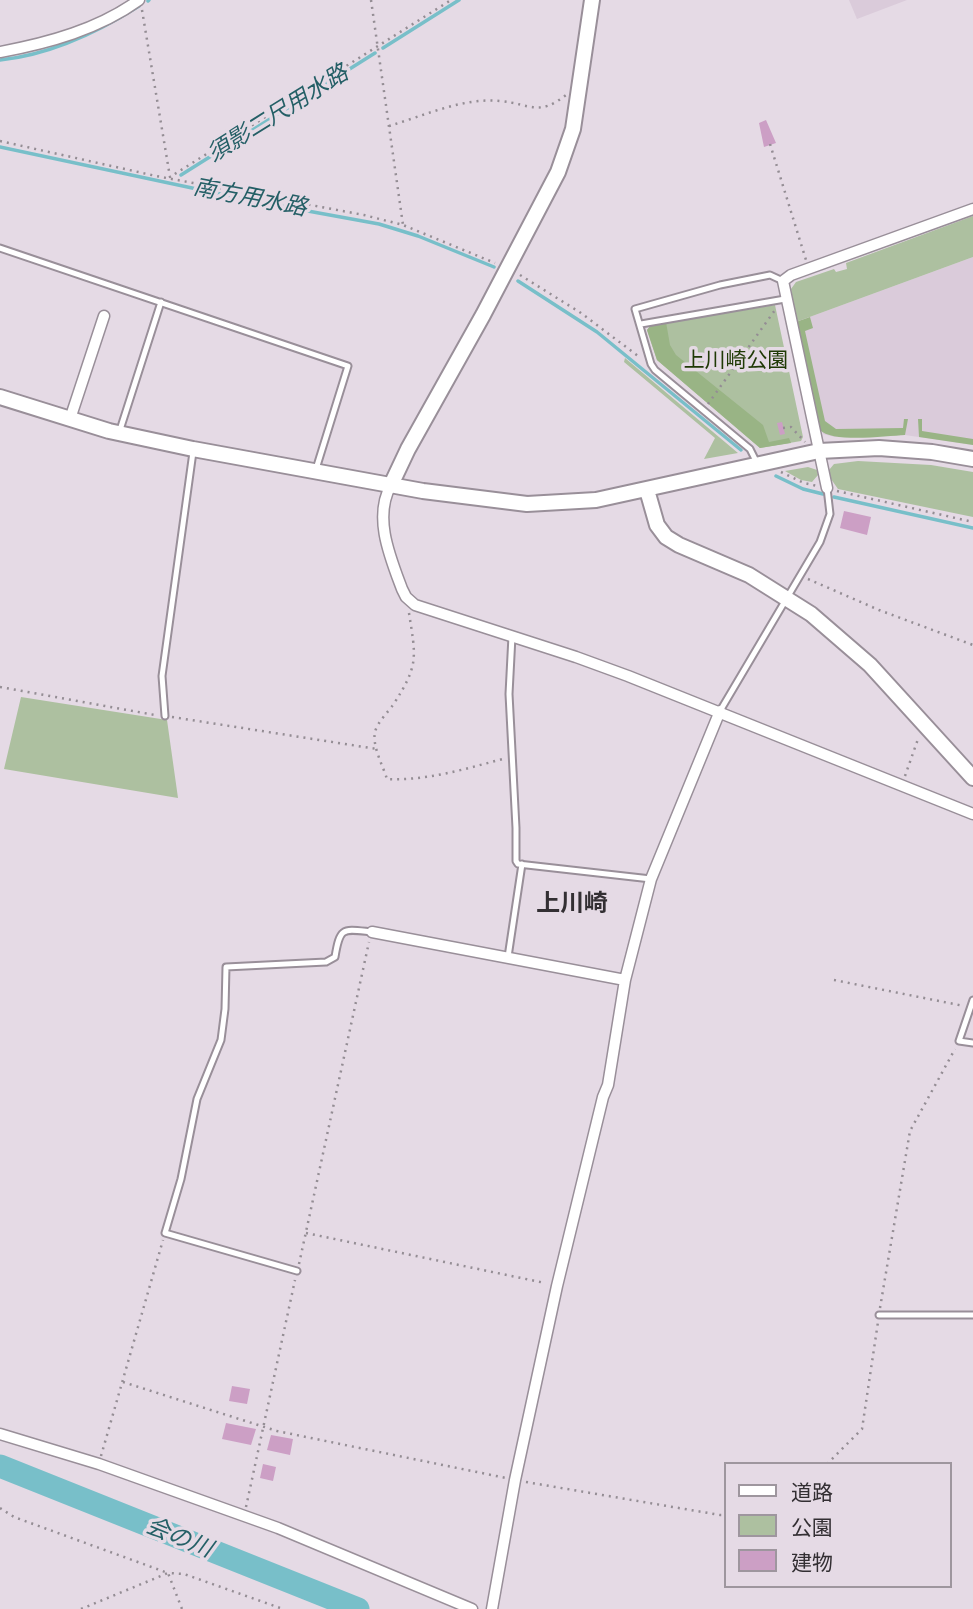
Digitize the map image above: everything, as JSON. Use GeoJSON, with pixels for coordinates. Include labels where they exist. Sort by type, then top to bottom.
{"type":"FeatureCollection","features":[{"type":"Feature","properties":{"kind":"street"},"geometry":{"type":"LineString","coordinates":[[0,52],[53,40],[95,25],[140,0]]}},
{"type":"Feature","properties":{"kind":"street"},"geometry":{"type":"LineString","coordinates":[[592,0],[573,129],[558,172],[408,450],[382,508],[384,529],[402,589],[411,603],[419,607],[576,657],[720,711],[973,814]]}},
{"type":"Feature","properties":{"kind":"street"},"geometry":{"type":"LineString","coordinates":[[827,488],[782,304],[783,281],[791,275],[973,209]]}},
{"type":"Feature","properties":{"kind":"street"},"geometry":{"type":"LineString","coordinates":[[70,419],[104,316]]}},
{"type":"Feature","properties":{"kind":"street"},"geometry":{"type":"LineString","coordinates":[[0,397],[119,433],[194,449],[465,498],[527,504],[580,502],[647,490],[818,451],[890,449],[973,459]]}},
{"type":"Feature","properties":{"kind":"street"},"geometry":{"type":"LineString","coordinates":[[647,490],[657,525],[666,537],[749,575],[788,597],[825,625],[858,653],[973,778]]}},
{"type":"Feature","properties":{"kind":"street"},"geometry":{"type":"LineString","coordinates":[[492,1609],[515,1480],[557,1286],[608,1085],[625,980],[651,879],[720,711]]}},
{"type":"Feature","properties":{"kind":"street"},"geometry":{"type":"LineString","coordinates":[[372,932],[625,980]]}},
{"type":"Feature","properties":{"kind":"street"},"geometry":{"type":"LineString","coordinates":[[0,1434],[99,1464],[278,1528],[472,1609]]}},
{"type":"Feature","properties":{"kind":"lane"},"geometry":{"type":"LineString","coordinates":[[0,248],[348,366],[317,457],[315,472]]}},
{"type":"Feature","properties":{"kind":"lane"},"geometry":{"type":"LineString","coordinates":[[757,464],[750,449],[651,364],[635,309],[703,288],[770,275],[783,281]]}},
{"type":"Feature","properties":{"kind":"lane"},"geometry":{"type":"LineString","coordinates":[[119,433],[161,302]]}},
{"type":"Feature","properties":{"kind":"lane"},"geometry":{"type":"LineString","coordinates":[[641,324],[782,304]]}},
{"type":"Feature","properties":{"kind":"lane"},"geometry":{"type":"LineString","coordinates":[[165,716],[162,676],[194,449]]}},
{"type":"Feature","properties":{"kind":"lane"},"geometry":{"type":"LineString","coordinates":[[720,711],[802,575],[829,520],[827,488]]}},
{"type":"Feature","properties":{"kind":"lane"},"geometry":{"type":"LineString","coordinates":[[512,636],[509,694],[516,861],[522,864],[651,879]]}},
{"type":"Feature","properties":{"kind":"lane"},"geometry":{"type":"LineString","coordinates":[[508,957],[522,864]]}},
{"type":"Feature","properties":{"kind":"lane"},"geometry":{"type":"LineString","coordinates":[[297,1271],[165,1233],[181,1179],[197,1099],[221,1040],[226,967],[326,962],[335,957],[338,936],[342,931],[347,929],[372,932]]}},
{"type":"Feature","properties":{"kind":"lane"},"geometry":{"type":"LineString","coordinates":[[973,1000],[959,1041],[973,1043]]}},
{"type":"Feature","properties":{"kind":"lane"},"geometry":{"type":"LineString","coordinates":[[879,1315],[973,1315]]}},
{"type":"Feature","properties":{"kind":"path"},"geometry":{"type":"LineString","coordinates":[[140,0],[170,177]]}},
{"type":"Feature","properties":{"kind":"path"},"geometry":{"type":"LineString","coordinates":[[371,0],[403,225]]}},
{"type":"Feature","properties":{"kind":"path"},"geometry":{"type":"LineString","coordinates":[[170,177],[451,0]]}},
{"type":"Feature","properties":{"kind":"path"},"geometry":{"type":"LineString","coordinates":[[389,126],[465,104],[499,100],[543,109],[552,106],[565,95],[579,95]]}},
{"type":"Feature","properties":{"kind":"path"},"geometry":{"type":"LineString","coordinates":[[0,141],[403,225],[508,268],[556,296],[651,364]]}},
{"type":"Feature","properties":{"kind":"path"},"geometry":{"type":"LineString","coordinates":[[771,144],[809,270]]}},
{"type":"Feature","properties":{"kind":"path"},"geometry":{"type":"LineString","coordinates":[[704,410],[782,304]]}},
{"type":"Feature","properties":{"kind":"path"},"geometry":{"type":"LineString","coordinates":[[783,428],[791,427],[805,442]]}},
{"type":"Feature","properties":{"kind":"path"},"geometry":{"type":"LineString","coordinates":[[777,459],[783,474],[804,484],[973,522]]}},
{"type":"Feature","properties":{"kind":"path"},"geometry":{"type":"LineString","coordinates":[[802,575],[879,610],[973,645]]}},
{"type":"Feature","properties":{"kind":"path"},"geometry":{"type":"LineString","coordinates":[[411,603],[409,612],[415,648],[414,665],[405,686],[375,733],[377,749],[387,779],[407,780],[437,776],[512,757]]}},
{"type":"Feature","properties":{"kind":"path"},"geometry":{"type":"LineString","coordinates":[[0,687],[377,749]]}},
{"type":"Feature","properties":{"kind":"path"},"geometry":{"type":"LineString","coordinates":[[902,786],[924,723]]}},
{"type":"Feature","properties":{"kind":"path"},"geometry":{"type":"LineString","coordinates":[[245,1516],[372,932]]}},
{"type":"Feature","properties":{"kind":"path"},"geometry":{"type":"LineString","coordinates":[[834,979],[971,1007]]}},
{"type":"Feature","properties":{"kind":"path"},"geometry":{"type":"LineString","coordinates":[[829,1462],[862,1429],[910,1131],[959,1041]]}},
{"type":"Feature","properties":{"kind":"path"},"geometry":{"type":"LineString","coordinates":[[99,1464],[165,1233]]}},
{"type":"Feature","properties":{"kind":"path"},"geometry":{"type":"LineString","coordinates":[[306,1233],[557,1286]]}},
{"type":"Feature","properties":{"kind":"path"},"geometry":{"type":"LineString","coordinates":[[123,1382],[263,1426],[515,1480],[724,1515]]}},
{"type":"Feature","properties":{"kind":"path"},"geometry":{"type":"LineString","coordinates":[[0,1508],[14,1517],[168,1573],[184,1574],[283,1609]]}},
{"type":"Feature","properties":{"kind":"path"},"geometry":{"type":"LineString","coordinates":[[81,1609],[168,1573]]}},
{"type":"Feature","properties":{"kind":"path"},"geometry":{"type":"LineString","coordinates":[[168,1573],[182,1609]]}},
{"type":"Feature","properties":{"kind":"shaded area"},"geometry":{"type":"Polygon","coordinates":[[[849,0],[907,0],[857,19],[849,0]]]}},
{"type":"Feature","properties":{"kind":"shaded area"},"geometry":{"type":"Polygon","coordinates":[[[973,257],[973,445],[905,435],[835,437],[823,434],[796,322],[973,257]]]}},
{"type":"Feature","properties":{"kind":"green space"},"geometry":{"type":"Polygon","coordinates":[[[973,216],[973,257],[796,322],[791,289],[796,282],[834,269],[836,272],[847,269],[846,263],[973,216]]]}},
{"type":"Feature","properties":{"kind":"green space","name":"上川崎公園"},"geometry":{"type":"Polygon","coordinates":[[[775,305],[803,437],[801,441],[760,448],[657,360],[647,330],[651,325],[775,305]]]}},
{"type":"Feature","properties":{"kind":"green space"},"geometry":{"type":"Polygon","coordinates":[[[810,317],[813,328],[805,331],[825,421],[836,429],[903,428],[904,419],[908,419],[905,435],[847,438],[826,434],[820,430],[796,322],[810,317]]]}},
{"type":"Feature","properties":{"kind":"green space"},"geometry":{"type":"Polygon","coordinates":[[[666,322],[670,345],[676,355],[763,425],[769,442],[789,438],[791,443],[760,448],[657,360],[647,330],[651,325],[666,322]]]}},
{"type":"Feature","properties":{"kind":"green space"},"geometry":{"type":"Polygon","coordinates":[[[625,358],[738,453],[704,459],[715,438],[624,362],[625,358]]]}},
{"type":"Feature","properties":{"kind":"green space"},"geometry":{"type":"Polygon","coordinates":[[[918,419],[922,419],[922,431],[973,439],[973,445],[919,437],[918,419]]]}},
{"type":"Feature","properties":{"kind":"green space"},"geometry":{"type":"Polygon","coordinates":[[[858,461],[931,465],[973,472],[973,517],[838,489],[829,470],[834,464],[858,461]]]}},
{"type":"Feature","properties":{"kind":"green space"},"geometry":{"type":"Polygon","coordinates":[[[808,467],[817,470],[818,475],[812,482],[801,480],[785,471],[808,467]]]}},
{"type":"Feature","properties":{"kind":"green space"},"geometry":{"type":"Polygon","coordinates":[[[21,697],[167,720],[178,798],[4,769],[21,697]]]}},
{"type":"Feature","properties":{"kind":"building"},"geometry":{"type":"Polygon","coordinates":[[[766,120],[776,143],[764,147],[759,123],[766,120]]]}},
{"type":"Feature","properties":{"kind":"building"},"geometry":{"type":"Polygon","coordinates":[[[782,422],[785,434],[780,435],[777,423],[782,422]]]}},
{"type":"Feature","properties":{"kind":"building"},"geometry":{"type":"Polygon","coordinates":[[[844,511],[871,517],[867,535],[840,528],[844,511]]]}},
{"type":"Feature","properties":{"kind":"building"},"geometry":{"type":"Polygon","coordinates":[[[232,1386],[250,1389],[247,1404],[229,1401],[232,1386]]]}},
{"type":"Feature","properties":{"kind":"building"},"geometry":{"type":"Polygon","coordinates":[[[226,1423],[256,1429],[251,1445],[222,1439],[226,1423]]]}},
{"type":"Feature","properties":{"kind":"building"},"geometry":{"type":"Polygon","coordinates":[[[271,1435],[293,1439],[290,1455],[267,1450],[271,1435]]]}},
{"type":"Feature","properties":{"kind":"building"},"geometry":{"type":"Polygon","coordinates":[[[263,1464],[276,1467],[273,1481],[260,1478],[263,1464]]]}},
{"type":"Feature","properties":{"kind":"waterway","name":"須影二尺用水路"},"geometry":{"type":"LineString","coordinates":[[383,48],[459,0]]}},
{"type":"Feature","properties":{"kind":"waterway"},"geometry":{"type":"LineString","coordinates":[[0,60],[55,48],[107,25],[139,6]]}},
{"type":"Feature","properties":{"kind":"waterway","name":"須影二尺用水路"},"geometry":{"type":"LineString","coordinates":[[181,175],[375,53]]}},
{"type":"Feature","properties":{"kind":"waterway","name":"南方用水路"},"geometry":{"type":"LineString","coordinates":[[0,147],[253,201],[379,224],[418,236],[494,267]]}},
{"type":"Feature","properties":{"kind":"waterway","name":"南方用水路"},"geometry":{"type":"LineString","coordinates":[[518,281],[597,332],[741,450]]}},
{"type":"Feature","properties":{"kind":"waterway","name":"南方用水路"},"geometry":{"type":"LineString","coordinates":[[776,476],[803,489],[823,494]]}},
{"type":"Feature","properties":{"kind":"waterway","name":"南方用水路"},"geometry":{"type":"LineString","coordinates":[[834,497],[973,528]]}},
{"type":"Feature","properties":{"kind":"waterway","name":"会の川"},"geometry":{"type":"LineString","coordinates":[[0,1466],[358,1609]]}},
{"type":"Feature","properties":{"kind":"district","name":"上川崎"},"geometry":{"type":"Point","coordinates":[572,904]}}]}
